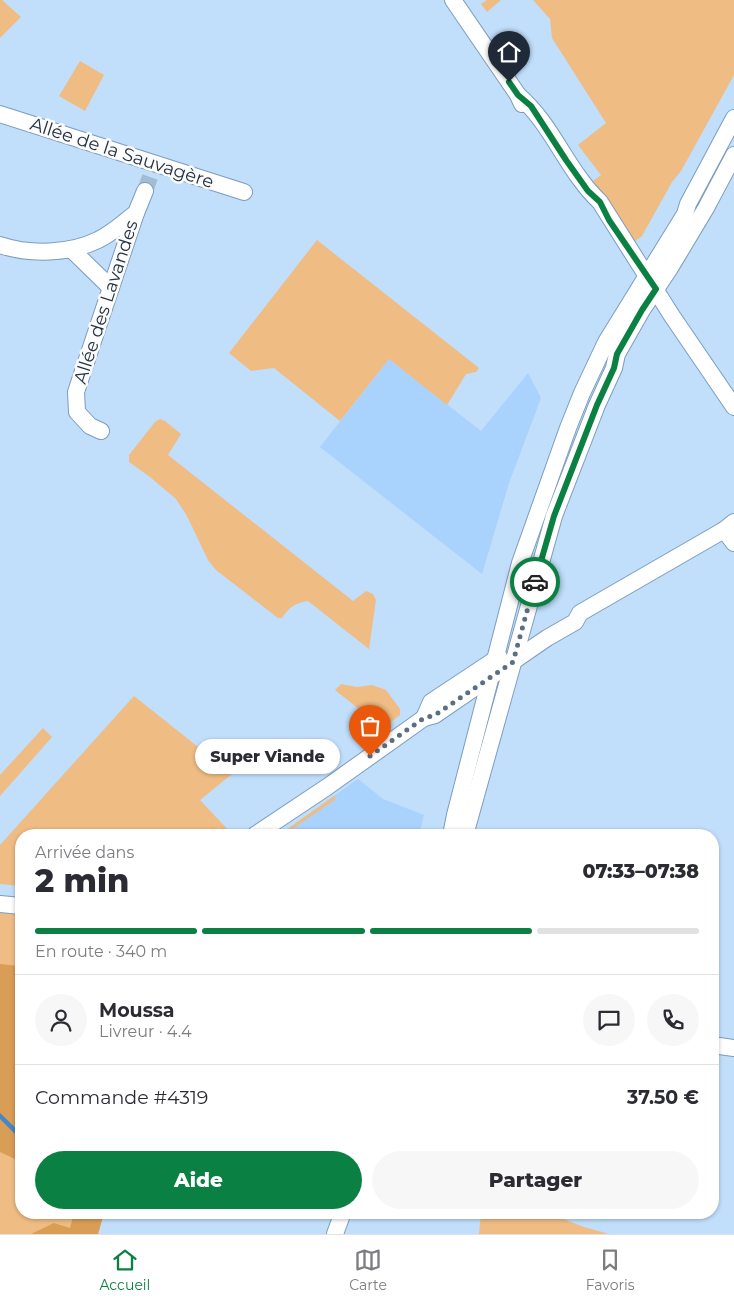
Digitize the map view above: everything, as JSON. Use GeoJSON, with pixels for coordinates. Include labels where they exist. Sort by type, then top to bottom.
{"type":"FeatureCollection","features":[{"type":"Feature","properties":{"kind":"street"},"geometry":{"type":"LineString","coordinates":[[453,0],[518,95],[535,112],[588,191],[600,202],[609,220],[734,407]]}},
{"type":"Feature","properties":{"kind":"street","name":"Allée de la Sauvagère"},"geometry":{"type":"LineString","coordinates":[[0,114],[150,178],[244,192]]}},
{"type":"Feature","properties":{"kind":"street"},"geometry":{"type":"LineString","coordinates":[[467,829],[554,516],[597,405],[614,368],[617,354],[642,310],[651,283],[685,214],[688,204],[734,118]]}},
{"type":"Feature","properties":{"kind":"street"},"geometry":{"type":"LineString","coordinates":[[452,829],[520,563],[582,393],[606,342],[706,208],[734,155]]}},
{"type":"Feature","properties":{"kind":"street","name":"Allée des Lavandes"},"geometry":{"type":"LineString","coordinates":[[101,431],[90,426],[77,412],[76,392],[136,213],[150,178]]}},
{"type":"Feature","properties":{"kind":"street"},"geometry":{"type":"LineString","coordinates":[[0,245],[47,252],[71,249],[98,240],[136,213]]}},
{"type":"Feature","properties":{"kind":"street"},"geometry":{"type":"LineString","coordinates":[[71,249],[111,288]]}},
{"type":"Feature","properties":{"kind":"street"},"geometry":{"type":"LineString","coordinates":[[424,718],[431,702],[495,660],[515,654],[575,622],[580,613],[729,526],[734,543]]}},
{"type":"Feature","properties":{"kind":"street"},"geometry":{"type":"LineString","coordinates":[[264,829],[424,718],[435,715],[490,678],[515,654]]}},
{"type":"Feature","properties":{"kind":"street"},"geometry":{"type":"LineString","coordinates":[[0,895],[15,896]]}},
{"type":"Feature","properties":{"kind":"street"},"geometry":{"type":"LineString","coordinates":[[0,904],[15,905]]}},
{"type":"Feature","properties":{"kind":"street"},"geometry":{"type":"LineString","coordinates":[[719,1045],[734,1048]]}},
{"type":"Feature","properties":{"kind":"street"},"geometry":{"type":"LineString","coordinates":[[323,1234],[328,1219]]}},
{"type":"Feature","properties":{"kind":"street"},"geometry":{"type":"LineString","coordinates":[[335,1234],[340,1219]]}},
{"type":"Feature","properties":{"kind":"shaded area"},"geometry":{"type":"Polygon","coordinates":[[[0,0],[21,17],[0,38],[0,0]]]}},
{"type":"Feature","properties":{"kind":"shaded area"},"geometry":{"type":"Polygon","coordinates":[[[487,0],[501,0],[487,12],[481,4],[487,0]]]}},
{"type":"Feature","properties":{"kind":"shaded area"},"geometry":{"type":"Polygon","coordinates":[[[533,0],[734,0],[734,75],[681,171],[672,182],[642,236],[634,242],[593,181],[601,175],[578,145],[606,123],[552,38],[550,19],[533,0]]]}},
{"type":"Feature","properties":{"kind":"shaded area"},"geometry":{"type":"Polygon","coordinates":[[[80,61],[104,75],[85,111],[59,96],[80,61]]]}},
{"type":"Feature","properties":{"kind":"shaded area"},"geometry":{"type":"Polygon","coordinates":[[[317,240],[479,368],[476,372],[466,374],[447,405],[389,359],[340,421],[274,368],[251,371],[229,353],[317,240]]]}},
{"type":"Feature","properties":{"kind":"shaded area"},"geometry":{"type":"Polygon","coordinates":[[[389,359],[481,431],[528,373],[541,398],[509,483],[482,574],[320,447],[389,359]]]}},
{"type":"Feature","properties":{"kind":"shaded area"},"geometry":{"type":"Polygon","coordinates":[[[160,419],[181,434],[168,455],[353,601],[366,591],[373,594],[376,600],[369,649],[308,601],[293,606],[282,618],[278,618],[216,570],[208,560],[187,516],[176,499],[129,462],[129,455],[155,422],[160,419]]]}},
{"type":"Feature","properties":{"kind":"shaded area"},"geometry":{"type":"Polygon","coordinates":[[[341,684],[357,687],[372,685],[386,690],[400,709],[400,715],[383,728],[335,690],[341,684]]]}},
{"type":"Feature","properties":{"kind":"shaded area"},"geometry":{"type":"Polygon","coordinates":[[[134,696],[232,774],[200,800],[227,829],[15,829],[15,885],[0,884],[0,845],[134,696]]]}},
{"type":"Feature","properties":{"kind":"shaded area"},"geometry":{"type":"Polygon","coordinates":[[[43,728],[52,737],[0,796],[0,775],[43,728]]]}},
{"type":"Feature","properties":{"kind":"shaded area"},"geometry":{"type":"Polygon","coordinates":[[[358,779],[383,799],[424,815],[420,829],[287,829],[358,779]]]}},
{"type":"Feature","properties":{"kind":"shaded area"},"geometry":{"type":"Polygon","coordinates":[[[334,796],[336,799],[293,829],[287,829],[334,796]]]}},
{"type":"Feature","properties":{"kind":"shaded area"},"geometry":{"type":"Polygon","coordinates":[[[0,913],[15,914],[15,1219],[102,1219],[98,1234],[0,1234],[0,913]]]}},
{"type":"Feature","properties":{"kind":"shaded area"},"geometry":{"type":"Polygon","coordinates":[[[0,964],[15,966],[15,1159],[0,1152],[0,964]]]}},
{"type":"Feature","properties":{"kind":"shaded area"},"geometry":{"type":"Polygon","coordinates":[[[0,1113],[15,1127],[15,1134],[0,1119],[0,1113]]]}},
{"type":"Feature","properties":{"kind":"shaded area"},"geometry":{"type":"Polygon","coordinates":[[[72,1219],[102,1219],[98,1234],[31,1234],[54,1223],[70,1228],[72,1219]]]}},
{"type":"Feature","properties":{"kind":"shaded area"},"geometry":{"type":"Polygon","coordinates":[[[480,1219],[563,1219],[609,1234],[479,1234],[480,1219]]]}},
{"type":"Feature","properties":{"kind":"tunnel"},"geometry":{"type":"LineString","coordinates":[[145,191],[150,177]]}},
{"type":"Feature","properties":{"kind":"way so far"},"geometry":{"type":"LineString","coordinates":[[370,756],[424,718],[435,715],[513,662],[535,582]]}},
{"type":"Feature","properties":{"kind":"place","name":"Super Viande"},"geometry":{"type":"Point","coordinates":[370,756]}},
{"type":"Feature","properties":{"kind":"route"},"geometry":{"type":"LineString","coordinates":[[509,82],[518,95],[531,106],[588,191],[600,202],[609,220],[656,289],[617,354],[614,368],[597,405],[554,516],[535,582]]}}]}
